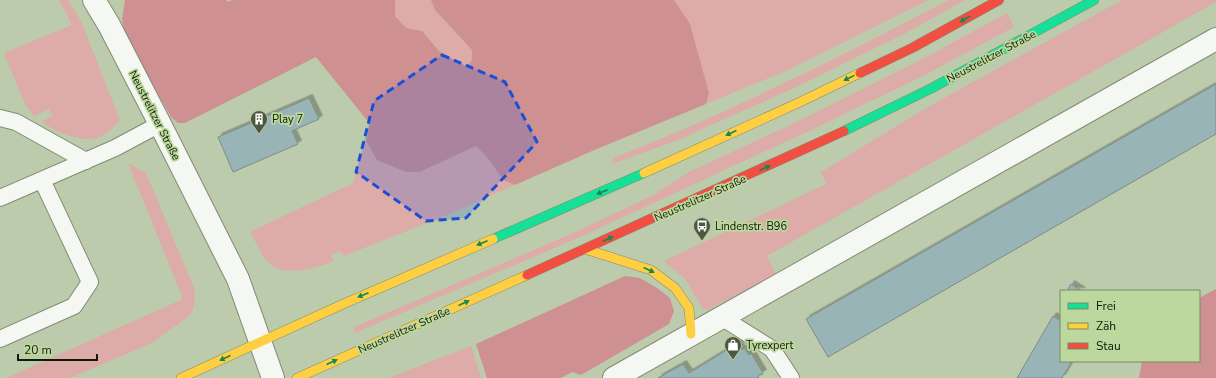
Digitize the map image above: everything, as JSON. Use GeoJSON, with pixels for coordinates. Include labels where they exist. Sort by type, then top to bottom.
{"type":"FeatureCollection","features":[{"type":"Feature","properties":{"kind":"main road"},"geometry":{"type":"LineString","coordinates":[[181,378],[260,341],[637,176],[798,103],[912,48],[999,0]]}},
{"type":"Feature","properties":{"kind":"main road","name":"Neustrelitzer Straße"},"geometry":{"type":"LineString","coordinates":[[297,378],[827,139],[932,88],[1094,0]]}},
{"type":"Feature","properties":{"kind":"main road"},"geometry":{"type":"LineString","coordinates":[[585,249],[651,270],[675,288],[689,308],[691,334]]}},
{"type":"Feature","properties":{"kind":"street","name":"Neustrelitzer Straße"},"geometry":{"type":"LineString","coordinates":[[94,0],[160,124],[238,279],[273,378]]}},
{"type":"Feature","properties":{"kind":"street"},"geometry":{"type":"LineString","coordinates":[[614,378],[1216,39]]}},
{"type":"Feature","properties":{"kind":"lane"},"geometry":{"type":"LineString","coordinates":[[0,118],[16,122],[86,161]]}},
{"type":"Feature","properties":{"kind":"lane"},"geometry":{"type":"LineString","coordinates":[[0,198],[121,145],[160,124]]}},
{"type":"Feature","properties":{"kind":"lane"},"geometry":{"type":"LineString","coordinates":[[0,339],[74,306],[90,282],[42,180]]}},
{"type":"Feature","properties":{"kind":"lane"},"geometry":{"type":"LineString","coordinates":[[721,317],[772,349],[791,378]]}},
{"type":"Feature","properties":{"kind":"highlighted area"},"geometry":{"type":"Polygon","coordinates":[[[442,55],[505,82],[537,142],[466,218],[426,221],[356,172],[374,101],[442,55]]]}},
{"type":"Feature","properties":{"kind":"shaded area"},"geometry":{"type":"Polygon","coordinates":[[[59,0],[68,0],[81,21],[120,120],[108,132],[95,138],[81,139],[64,134],[49,127],[42,121],[53,116],[49,109],[34,116],[25,104],[4,53],[72,25],[59,0]]]}},
{"type":"Feature","properties":{"kind":"shaded area"},"geometry":{"type":"Polygon","coordinates":[[[125,0],[226,0],[228,2],[232,0],[395,0],[395,16],[406,28],[422,31],[439,51],[466,67],[472,60],[472,50],[435,10],[431,0],[674,0],[690,24],[709,93],[706,104],[592,151],[515,185],[503,180],[487,157],[476,146],[420,172],[406,172],[377,160],[366,141],[370,124],[316,57],[185,123],[178,123],[171,117],[125,36],[122,19],[125,0]]]}},
{"type":"Feature","properties":{"kind":"shaded area"},"geometry":{"type":"Polygon","coordinates":[[[395,0],[431,0],[435,10],[472,50],[472,60],[466,67],[439,51],[422,31],[406,28],[395,16],[395,0]]]}},
{"type":"Feature","properties":{"kind":"shaded area"},"geometry":{"type":"Polygon","coordinates":[[[674,0],[929,0],[786,71],[706,104],[709,93],[690,25],[674,0]]]}},
{"type":"Feature","properties":{"kind":"shaded area"},"geometry":{"type":"Polygon","coordinates":[[[949,0],[965,0],[906,33],[792,89],[678,140],[612,164],[613,158],[656,141],[783,84],[949,0]]]}},
{"type":"Feature","properties":{"kind":"shaded area"},"geometry":{"type":"Polygon","coordinates":[[[1122,0],[1216,0],[1216,2],[767,256],[776,274],[708,310],[702,308],[686,280],[664,261],[826,184],[821,172],[933,104],[1122,0]]]}},
{"type":"Feature","properties":{"kind":"shaded area"},"geometry":{"type":"Polygon","coordinates":[[[1007,13],[1014,27],[925,75],[809,131],[580,237],[355,333],[354,327],[578,231],[653,195],[689,172],[803,119],[919,61],[1007,13]]]}},
{"type":"Feature","properties":{"kind":"shaded area"},"geometry":{"type":"Polygon","coordinates":[[[366,141],[377,160],[406,172],[420,172],[476,146],[487,157],[503,180],[515,185],[452,213],[344,256],[341,251],[331,255],[334,261],[311,268],[293,271],[276,268],[270,264],[261,253],[250,232],[353,183],[366,141]]]}},
{"type":"Feature","properties":{"kind":"shaded area"},"geometry":{"type":"Polygon","coordinates":[[[128,163],[146,173],[195,290],[193,309],[189,316],[152,343],[70,378],[6,378],[183,299],[128,163]]]}},
{"type":"Feature","properties":{"kind":"shaded area"},"geometry":{"type":"Polygon","coordinates":[[[625,276],[640,278],[670,298],[674,311],[669,324],[581,375],[572,372],[561,378],[487,378],[476,344],[625,276]]]}},
{"type":"Feature","properties":{"kind":"shaded area"},"geometry":{"type":"Polygon","coordinates":[[[1216,289],[1216,378],[1139,378],[1142,362],[1200,362],[1200,297],[1216,289]]]}},
{"type":"Feature","properties":{"kind":"shaded area"},"geometry":{"type":"Polygon","coordinates":[[[471,346],[481,378],[388,378],[471,346]]]}},
{"type":"Feature","properties":{"kind":"building"},"geometry":{"type":"Polygon","coordinates":[[[1216,84],[1216,134],[828,357],[806,319],[1216,84]]]}},
{"type":"Feature","properties":{"kind":"building","name":"Play 7"},"geometry":{"type":"Polygon","coordinates":[[[309,98],[319,119],[292,131],[298,144],[233,172],[218,137],[309,98]]]}},
{"type":"Feature","properties":{"kind":"building"},"geometry":{"type":"Polygon","coordinates":[[[1071,284],[1080,290],[1068,290],[1071,284]]]}},
{"type":"Feature","properties":{"kind":"building"},"geometry":{"type":"Polygon","coordinates":[[[1053,316],[1060,320],[1060,362],[1071,362],[1062,378],[1017,378],[1053,316]]]}},
{"type":"Feature","properties":{"kind":"building","name":"Tyrexpert"},"geometry":{"type":"Polygon","coordinates":[[[738,343],[742,350],[744,348],[749,355],[751,353],[763,373],[758,376],[759,378],[658,378],[683,364],[689,373],[738,343]]]}},
{"type":"Feature","properties":{"kind":"traffic: fast"},"geometry":{"type":"LineString","coordinates":[[844,131],[932,88],[1094,0]]}},
{"type":"Feature","properties":{"kind":"traffic: fast"},"geometry":{"type":"LineString","coordinates":[[493,239],[644,173]]}},
{"type":"Feature","properties":{"kind":"traffic: slow"},"geometry":{"type":"LineString","coordinates":[[644,173],[860,73]]}},
{"type":"Feature","properties":{"kind":"traffic: slow"},"geometry":{"type":"LineString","coordinates":[[181,378],[341,305],[493,239]]}},
{"type":"Feature","properties":{"kind":"traffic: slow"},"geometry":{"type":"LineString","coordinates":[[585,249],[651,270],[675,288],[689,308],[691,334]]}},
{"type":"Feature","properties":{"kind":"traffic: slow"},"geometry":{"type":"LineString","coordinates":[[297,378],[527,275]]}},
{"type":"Feature","properties":{"kind":"traffic: jam"},"geometry":{"type":"LineString","coordinates":[[860,73],[912,48],[999,0]]}},
{"type":"Feature","properties":{"kind":"traffic: jam"},"geometry":{"type":"LineString","coordinates":[[527,275],[844,131]]}},
{"type":"Feature","properties":{"kind":"place","name":"Play 7"},"geometry":{"type":"Point","coordinates":[259,134]}},
{"type":"Feature","properties":{"kind":"place","name":"Lindenstr. B96"},"geometry":{"type":"Point","coordinates":[702,241]}},
{"type":"Feature","properties":{"kind":"place","name":"Tyrexpert"},"geometry":{"type":"Point","coordinates":[733,360]}}]}
